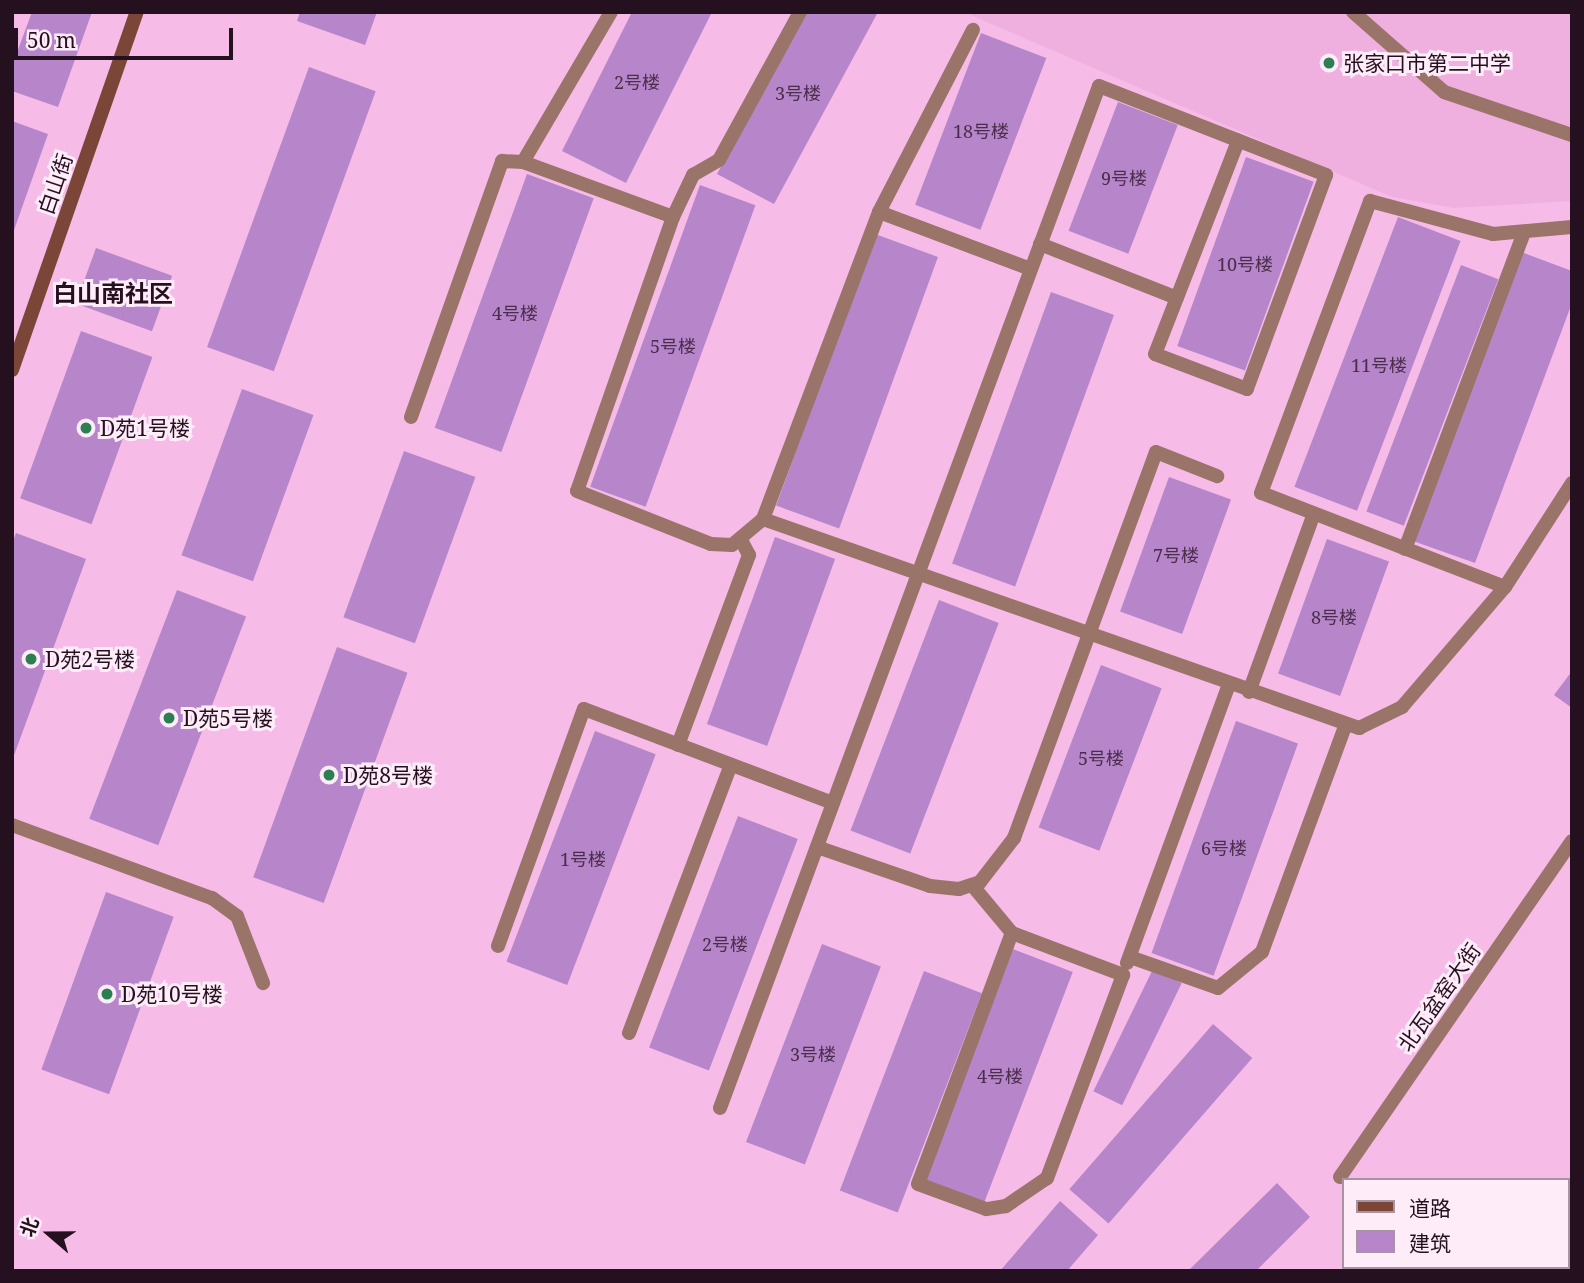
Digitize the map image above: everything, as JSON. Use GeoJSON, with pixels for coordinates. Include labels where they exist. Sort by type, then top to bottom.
{"type":"FeatureCollection","features":[{"type":"Feature","properties":{"kind":"main road","name":"白山街"},"geometry":{"type":"LineString","coordinates":[[12,370],[137,12]]}},
{"type":"Feature","properties":{"kind":"street"},"geometry":{"type":"LineString","coordinates":[[523,163],[611,12]]}},
{"type":"Feature","properties":{"kind":"street"},"geometry":{"type":"LineString","coordinates":[[800,12],[719,160],[693,175],[673,217],[577,491],[711,544],[741,540],[763,519],[878,212],[973,30]]}},
{"type":"Feature","properties":{"kind":"street"},"geometry":{"type":"LineString","coordinates":[[1353,12],[1444,92],[1572,135]]}},
{"type":"Feature","properties":{"kind":"street"},"geometry":{"type":"LineString","coordinates":[[720,1108],[1099,86],[1326,175],[1247,389],[1155,354],[1238,141]]}},
{"type":"Feature","properties":{"kind":"street"},"geometry":{"type":"LineString","coordinates":[[411,417],[502,161],[523,163],[673,217]]}},
{"type":"Feature","properties":{"kind":"street"},"geometry":{"type":"LineString","coordinates":[[1505,587],[1261,493],[1370,201],[1463,228],[1524,232],[1572,227]]}},
{"type":"Feature","properties":{"kind":"street"},"geometry":{"type":"LineString","coordinates":[[878,212],[1031,269]]}},
{"type":"Feature","properties":{"kind":"street"},"geometry":{"type":"LineString","coordinates":[[1405,549],[1524,232]]}},
{"type":"Feature","properties":{"kind":"street"},"geometry":{"type":"LineString","coordinates":[[1040,244],[1177,298]]}},
{"type":"Feature","properties":{"kind":"street"},"geometry":{"type":"LineString","coordinates":[[817,847],[930,886],[972,885],[997,865],[1014,838],[1156,452],[1217,476]]}},
{"type":"Feature","properties":{"kind":"street"},"geometry":{"type":"LineString","coordinates":[[763,519],[1345,726],[1380,722],[1402,707],[1505,587],[1572,482]]}},
{"type":"Feature","properties":{"kind":"street"},"geometry":{"type":"LineString","coordinates":[[1249,692],[1314,513]]}},
{"type":"Feature","properties":{"kind":"street"},"geometry":{"type":"LineString","coordinates":[[678,745],[749,555],[741,540]]}},
{"type":"Feature","properties":{"kind":"street"},"geometry":{"type":"LineString","coordinates":[[1012,933],[918,1184],[986,1209],[1006,1206],[1046,1178],[1229,685]]}},
{"type":"Feature","properties":{"kind":"street"},"geometry":{"type":"LineString","coordinates":[[498,946],[584,709],[833,803]]}},
{"type":"Feature","properties":{"kind":"street"},"geometry":{"type":"LineString","coordinates":[[1129,957],[1218,988],[1262,952],[1345,726]]}},
{"type":"Feature","properties":{"kind":"street"},"geometry":{"type":"LineString","coordinates":[[629,1033],[731,765]]}},
{"type":"Feature","properties":{"kind":"street"},"geometry":{"type":"LineString","coordinates":[[12,825],[212,898],[237,916],[263,983]]}},
{"type":"Feature","properties":{"kind":"street","name":"北瓦盆窑大街"},"geometry":{"type":"LineString","coordinates":[[1344,1178],[1572,841]]}},
{"type":"Feature","properties":{"kind":"street"},"geometry":{"type":"LineString","coordinates":[[972,885],[1012,933],[1123,975]]}},
{"type":"Feature","properties":{"kind":"shaded area","name":"张家口市第二中学"},"geometry":{"type":"Polygon","coordinates":[[[964,12],[1572,12],[1572,201],[1454,208],[1392,197],[964,12]]]}},
{"type":"Feature","properties":{"kind":"building"},"geometry":{"type":"Polygon","coordinates":[[[32,12],[92,12],[58,107],[12,91],[12,66],[32,12]]]}},
{"type":"Feature","properties":{"kind":"building"},"geometry":{"type":"Polygon","coordinates":[[[300,12],[377,12],[365,45],[297,21],[300,12]]]}},
{"type":"Feature","properties":{"kind":"building"},"geometry":{"type":"Polygon","coordinates":[[[632,12],[712,12],[626,183],[562,151],[632,12]]]}},
{"type":"Feature","properties":{"kind":"building"},"geometry":{"type":"Polygon","coordinates":[[[805,12],[878,12],[774,204],[717,174],[805,12]]]}},
{"type":"Feature","properties":{"kind":"building"},"geometry":{"type":"Polygon","coordinates":[[[981,33],[1046,58],[980,230],[915,205],[981,33]]]}},
{"type":"Feature","properties":{"kind":"building"},"geometry":{"type":"Polygon","coordinates":[[[309,67],[376,91],[274,371],[207,347],[309,67]]]}},
{"type":"Feature","properties":{"kind":"building"},"geometry":{"type":"Polygon","coordinates":[[[1118,102],[1178,125],[1128,254],[1069,231],[1118,102]]]}},
{"type":"Feature","properties":{"kind":"building"},"geometry":{"type":"Polygon","coordinates":[[[12,121],[48,134],[13,233],[12,233],[12,121]]]}},
{"type":"Feature","properties":{"kind":"building"},"geometry":{"type":"Polygon","coordinates":[[[1246,157],[1314,182],[1245,371],[1177,346],[1246,157]]]}},
{"type":"Feature","properties":{"kind":"building"},"geometry":{"type":"Polygon","coordinates":[[[527,174],[594,198],[501,452],[435,428],[527,174]]]}},
{"type":"Feature","properties":{"kind":"building"},"geometry":{"type":"Polygon","coordinates":[[[700,185],[755,205],[646,507],[590,487],[700,185]]]}},
{"type":"Feature","properties":{"kind":"building"},"geometry":{"type":"Polygon","coordinates":[[[1398,217],[1461,241],[1357,511],[1294,487],[1398,217]]]}},
{"type":"Feature","properties":{"kind":"building"},"geometry":{"type":"Polygon","coordinates":[[[875,234],[938,257],[839,528],[776,506],[875,234]]]}},
{"type":"Feature","properties":{"kind":"building"},"geometry":{"type":"Polygon","coordinates":[[[96,248],[172,276],[152,331],[76,303],[96,248]]]}},
{"type":"Feature","properties":{"kind":"building"},"geometry":{"type":"Polygon","coordinates":[[[1521,252],[1572,271],[1572,303],[1475,563],[1413,541],[1521,252]]]}},
{"type":"Feature","properties":{"kind":"building"},"geometry":{"type":"Polygon","coordinates":[[[1461,265],[1498,279],[1404,526],[1366,511],[1461,265]]]}},
{"type":"Feature","properties":{"kind":"building"},"geometry":{"type":"Polygon","coordinates":[[[1051,292],[1114,315],[1015,586],[952,564],[1051,292]]]}},
{"type":"Feature","properties":{"kind":"building","name":"D苑1号楼"},"geometry":{"type":"Polygon","coordinates":[[[81,331],[152,357],[92,524],[20,498],[81,331]]]}},
{"type":"Feature","properties":{"kind":"building"},"geometry":{"type":"Polygon","coordinates":[[[242,389],[313,415],[253,581],[181,555],[242,389]]]}},
{"type":"Feature","properties":{"kind":"building"},"geometry":{"type":"Polygon","coordinates":[[[404,451],[475,477],[415,643],[343,617],[404,451]]]}},
{"type":"Feature","properties":{"kind":"building"},"geometry":{"type":"Polygon","coordinates":[[[1169,477],[1231,500],[1182,634],[1120,611],[1169,477]]]}},
{"type":"Feature","properties":{"kind":"building","name":"D苑2号楼"},"geometry":{"type":"Polygon","coordinates":[[[16,533],[86,559],[13,758],[12,544],[16,533]]]}},
{"type":"Feature","properties":{"kind":"building"},"geometry":{"type":"Polygon","coordinates":[[[775,537],[835,559],[767,746],[707,724],[775,537]]]}},
{"type":"Feature","properties":{"kind":"building"},"geometry":{"type":"Polygon","coordinates":[[[1327,539],[1389,562],[1340,696],[1278,673],[1327,539]]]}},
{"type":"Feature","properties":{"kind":"building","name":"D苑5号楼"},"geometry":{"type":"Polygon","coordinates":[[[177,590],[246,617],[158,845],[89,819],[177,590]]]}},
{"type":"Feature","properties":{"kind":"building"},"geometry":{"type":"Polygon","coordinates":[[[939,600],[999,623],[910,854],[850,831],[939,600]]]}},
{"type":"Feature","properties":{"kind":"building","name":"D苑8号楼"},"geometry":{"type":"Polygon","coordinates":[[[337,647],[407,673],[324,903],[253,877],[337,647]]]}},
{"type":"Feature","properties":{"kind":"building"},"geometry":{"type":"Polygon","coordinates":[[[1101,665],[1162,688],[1099,851],[1039,827],[1101,665]]]}},
{"type":"Feature","properties":{"kind":"building"},"geometry":{"type":"Polygon","coordinates":[[[1572,671],[1572,708],[1554,695],[1572,671]]]}},
{"type":"Feature","properties":{"kind":"building"},"geometry":{"type":"Polygon","coordinates":[[[1236,721],[1298,744],[1214,976],[1152,953],[1236,721]]]}},
{"type":"Feature","properties":{"kind":"building"},"geometry":{"type":"Polygon","coordinates":[[[595,731],[656,754],[567,985],[506,962],[595,731]]]}},
{"type":"Feature","properties":{"kind":"building"},"geometry":{"type":"Polygon","coordinates":[[[738,816],[798,839],[709,1070],[649,1048],[738,816]]]}},
{"type":"Feature","properties":{"kind":"building","name":"D苑10号楼"},"geometry":{"type":"Polygon","coordinates":[[[106,892],[174,917],[109,1094],[41,1070],[106,892]]]}},
{"type":"Feature","properties":{"kind":"building"},"geometry":{"type":"Polygon","coordinates":[[[822,944],[881,967],[805,1164],[746,1142],[822,944]]]}},
{"type":"Feature","properties":{"kind":"building"},"geometry":{"type":"Polygon","coordinates":[[[1013,949],[1073,972],[984,1203],[924,1180],[1013,949]]]}},
{"type":"Feature","properties":{"kind":"building"},"geometry":{"type":"Polygon","coordinates":[[[1153,969],[1182,983],[1122,1105],[1093,1091],[1153,969]]]}},
{"type":"Feature","properties":{"kind":"building"},"geometry":{"type":"Polygon","coordinates":[[[924,971],[982,993],[898,1213],[840,1190],[924,971]]]}},
{"type":"Feature","properties":{"kind":"building"},"geometry":{"type":"Polygon","coordinates":[[[1213,1024],[1252,1058],[1109,1223],[1069,1189],[1213,1024]]]}},
{"type":"Feature","properties":{"kind":"building"},"geometry":{"type":"Polygon","coordinates":[[[1277,1183],[1310,1217],[1256,1271],[1188,1271],[1277,1183]]]}},
{"type":"Feature","properties":{"kind":"building"},"geometry":{"type":"Polygon","coordinates":[[[1060,1201],[1098,1235],[1067,1271],[1000,1271],[1060,1201]]]}},
{"type":"Feature","properties":{"kind":"place","name":"张家口市第二中学"},"geometry":{"type":"Point","coordinates":[1329,63]}},
{"type":"Feature","properties":{"kind":"place","name":"D苑1号楼"},"geometry":{"type":"Point","coordinates":[86,428]}},
{"type":"Feature","properties":{"kind":"place","name":"D苑2号楼"},"geometry":{"type":"Point","coordinates":[31,659]}},
{"type":"Feature","properties":{"kind":"place","name":"D苑5号楼"},"geometry":{"type":"Point","coordinates":[169,718]}},
{"type":"Feature","properties":{"kind":"place","name":"D苑8号楼"},"geometry":{"type":"Point","coordinates":[329,775]}},
{"type":"Feature","properties":{"kind":"place","name":"D苑10号楼"},"geometry":{"type":"Point","coordinates":[107,994]}},
{"type":"Feature","properties":{"kind":"district","name":"白山南社区"},"geometry":{"type":"Point","coordinates":[113,293]}}]}
